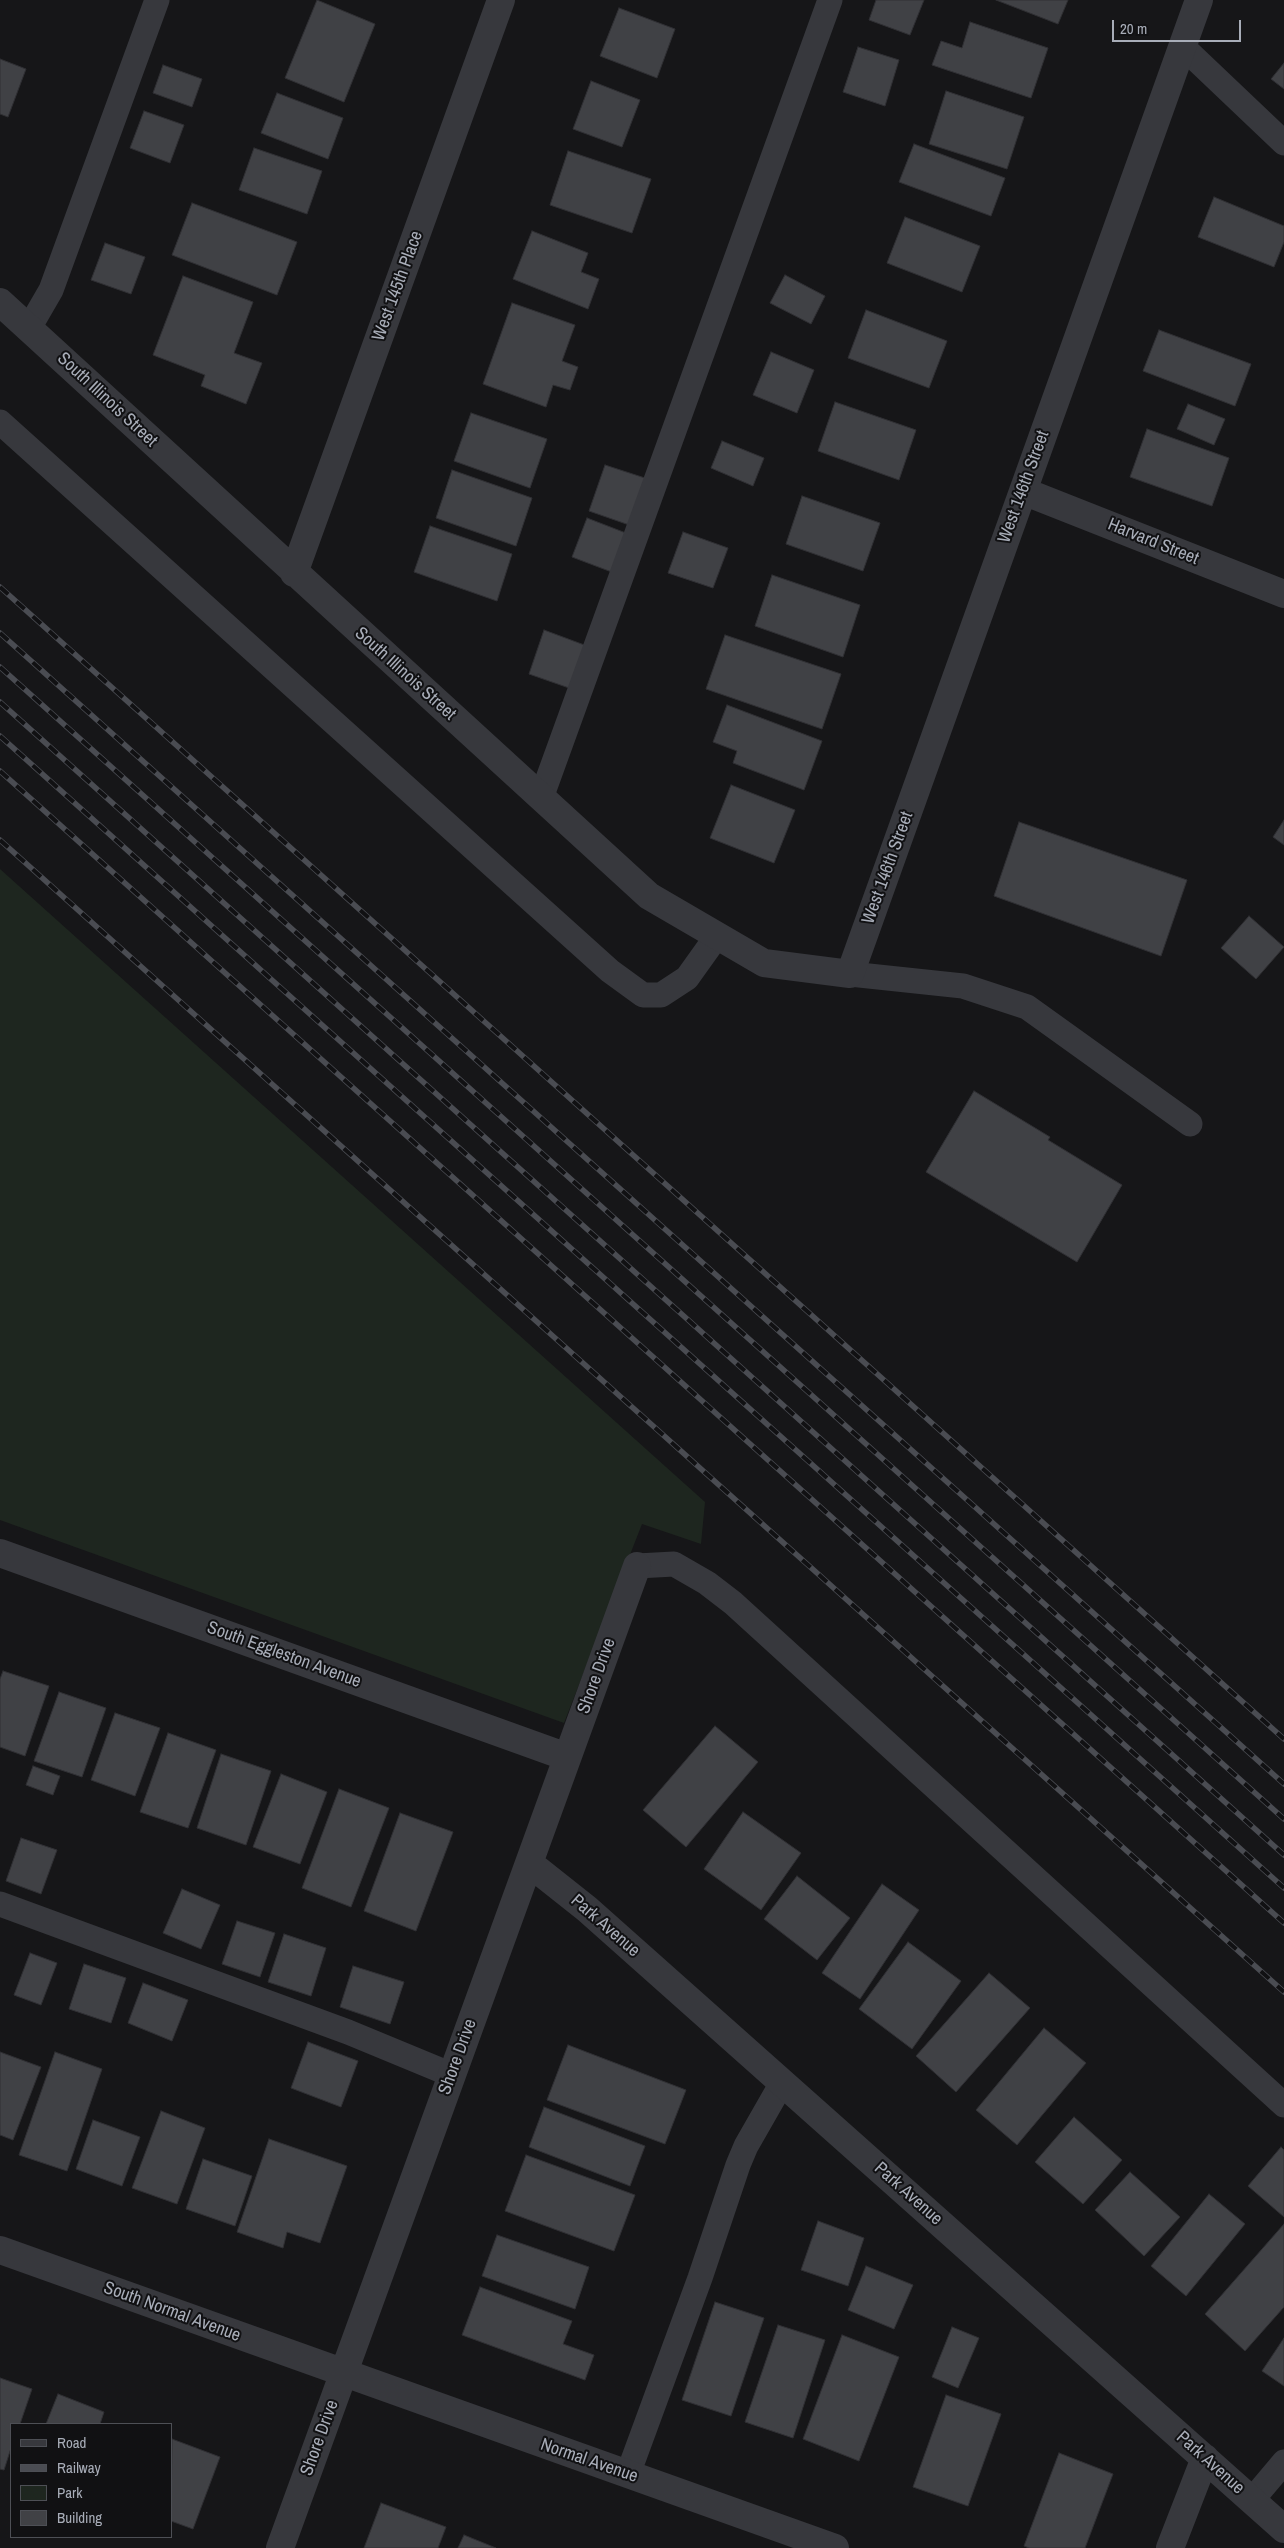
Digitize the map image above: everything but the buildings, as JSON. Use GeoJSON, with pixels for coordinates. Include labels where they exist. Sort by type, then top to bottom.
{"type":"FeatureCollection","features":[{"type":"Feature","properties":{"kind":"street","name":"West 145th Place"},"geometry":{"type":"LineString","coordinates":[[294,573],[501,0]]}},
{"type":"Feature","properties":{"kind":"street","name":"West 146th Street"},"geometry":{"type":"LineString","coordinates":[[850,974],[1199,0]]}},
{"type":"Feature","properties":{"kind":"street","name":"South Illinois Street"},"geometry":{"type":"LineString","coordinates":[[0,302],[649,896],[764,963],[850,974]]}},
{"type":"Feature","properties":{"kind":"street","name":"Harvard Street"},"geometry":{"type":"LineString","coordinates":[[1023,491],[1284,594]]}},
{"type":"Feature","properties":{"kind":"street","name":"South Eggleston Avenue"},"geometry":{"type":"LineString","coordinates":[[0,1553],[567,1758]]}},
{"type":"Feature","properties":{"kind":"street","name":"Shore Drive"},"geometry":{"type":"LineString","coordinates":[[280,2548],[637,1566]]}},
{"type":"Feature","properties":{"kind":"street","name":"Park Avenue"},"geometry":{"type":"LineString","coordinates":[[529,1863],[587,1909],[1284,2529]]}},
{"type":"Feature","properties":{"kind":"street","name":"South Normal Avenue"},"geometry":{"type":"LineString","coordinates":[[0,2250],[343,2374]]}},
{"type":"Feature","properties":{"kind":"street","name":"Normal Avenue"},"geometry":{"type":"LineString","coordinates":[[343,2374],[835,2548]]}},
{"type":"Feature","properties":{"kind":"street"},"geometry":{"type":"LineString","coordinates":[[1170,2548],[1205,2458]]}},
{"type":"Feature","properties":{"kind":"lane"},"geometry":{"type":"LineString","coordinates":[[29,328],[51,290],[157,0]]}},
{"type":"Feature","properties":{"kind":"lane"},"geometry":{"type":"LineString","coordinates":[[541,798],[830,0]]}},
{"type":"Feature","properties":{"kind":"lane"},"geometry":{"type":"LineString","coordinates":[[1182,46],[1284,143]]}},
{"type":"Feature","properties":{"kind":"lane"},"geometry":{"type":"LineString","coordinates":[[0,422],[610,971],[643,995],[661,995],[687,978],[717,936]]}},
{"type":"Feature","properties":{"kind":"lane"},"geometry":{"type":"LineString","coordinates":[[850,974],[962,986],[1026,1007],[1190,1124]]}},
{"type":"Feature","properties":{"kind":"lane"},"geometry":{"type":"LineString","coordinates":[[637,1566],[674,1564],[707,1583],[733,1603],[1284,2105]]}},
{"type":"Feature","properties":{"kind":"lane"},"geometry":{"type":"LineString","coordinates":[[0,1904],[348,2032],[452,2075]]}},
{"type":"Feature","properties":{"kind":"lane"},"geometry":{"type":"LineString","coordinates":[[628,2474],[700,2278],[738,2165],[746,2146],[782,2083]]}},
{"type":"Feature","properties":{"kind":"lane"},"geometry":{"type":"LineString","coordinates":[[1252,2500],[1284,2462]]}},
{"type":"Feature","properties":{"kind":"green space"},"geometry":{"type":"Polygon","coordinates":[[[0,869],[705,1502],[701,1544],[642,1524],[564,1723],[0,1520],[0,869]]]}},
{"type":"Feature","properties":{"kind":"railway"},"geometry":{"type":"LineString","coordinates":[[0,587],[1284,1739]]}},
{"type":"Feature","properties":{"kind":"railway"},"geometry":{"type":"LineString","coordinates":[[0,633],[1284,1784]]}},
{"type":"Feature","properties":{"kind":"railway"},"geometry":{"type":"LineString","coordinates":[[0,667],[1284,1819]]}},
{"type":"Feature","properties":{"kind":"railway"},"geometry":{"type":"LineString","coordinates":[[0,702],[1284,1855]]}},
{"type":"Feature","properties":{"kind":"railway"},"geometry":{"type":"LineString","coordinates":[[0,736],[1284,1888]]}},
{"type":"Feature","properties":{"kind":"railway"},"geometry":{"type":"LineString","coordinates":[[0,771],[1284,1923]]}},
{"type":"Feature","properties":{"kind":"railway"},"geometry":{"type":"LineString","coordinates":[[0,840],[1284,1992]]}}]}
